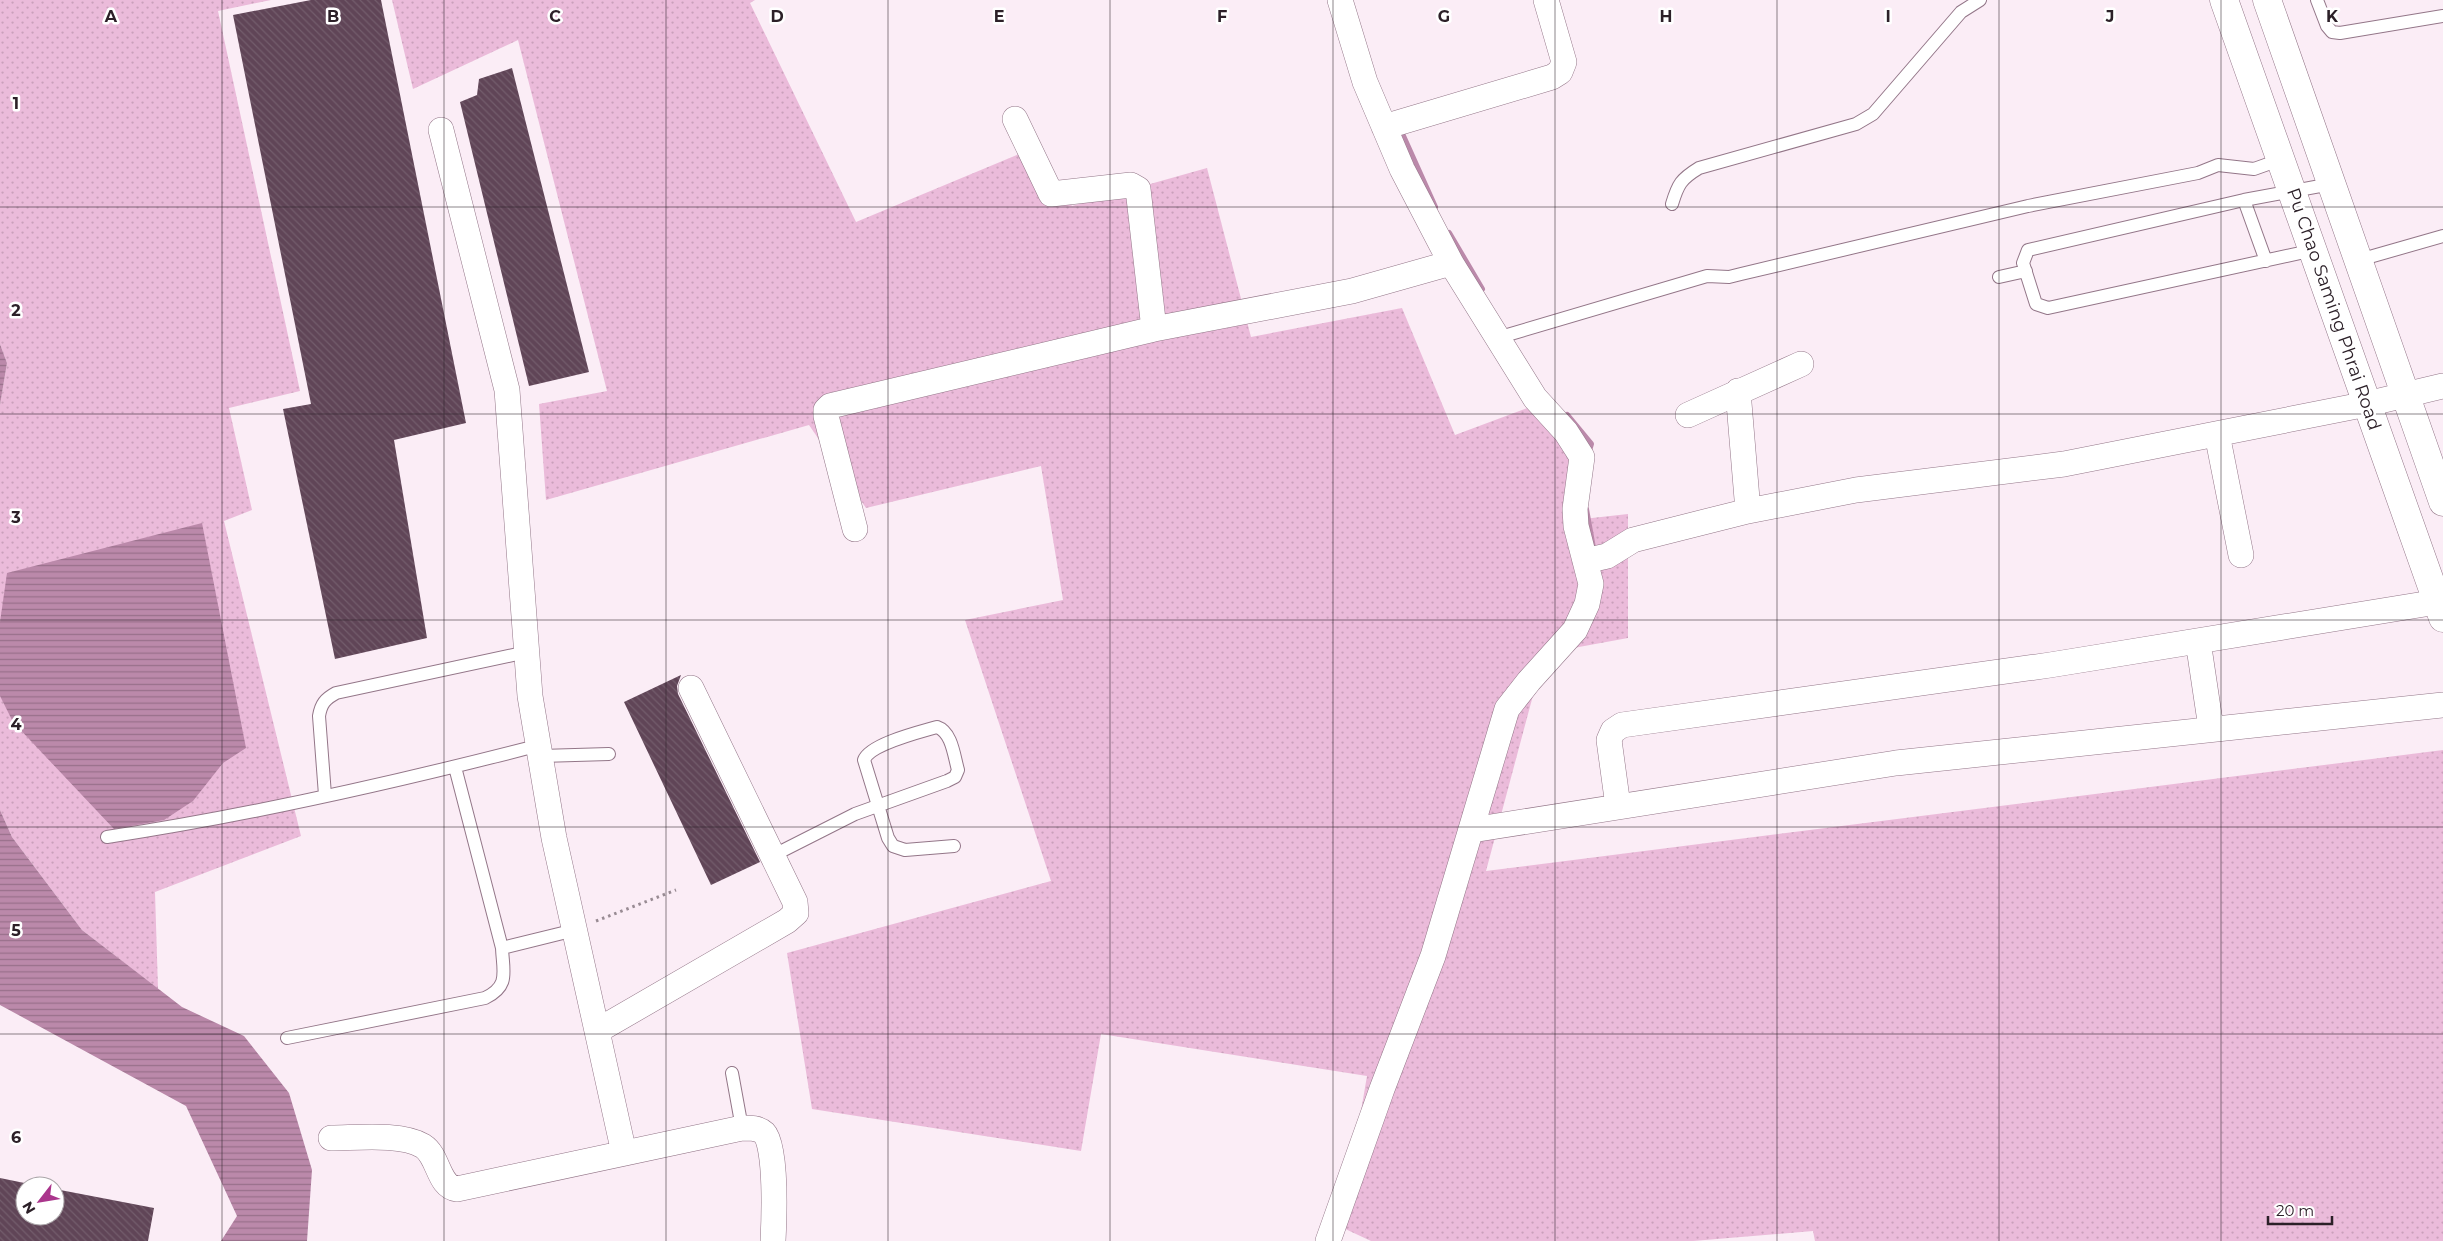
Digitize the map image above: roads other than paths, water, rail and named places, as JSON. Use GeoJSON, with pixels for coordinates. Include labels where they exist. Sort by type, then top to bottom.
{"type":"FeatureCollection","features":[{"type":"Feature","properties":{"kind":"main road","name":"Pu Chao Saming Phrai Road"},"geometry":{"type":"LineString","coordinates":[[2224,0],[2282,159],[2440,610]]}},
{"type":"Feature","properties":{"kind":"main road"},"geometry":{"type":"LineString","coordinates":[[2267,0],[2443,502]]}},
{"type":"Feature","properties":{"kind":"street"},"geometry":{"type":"LineString","coordinates":[[1328,1241],[1382,1089],[1482,828],[1507,709],[1529,681],[1575,630],[1582,617],[1591,584],[1594,559],[1576,526],[1575,509],[1582,463],[1579,450],[1566,432],[1535,398],[1506,335],[1451,264],[1402,168],[1391,124],[1365,82],[1340,0]]}},
{"type":"Feature","properties":{"kind":"street"},"geometry":{"type":"LineString","coordinates":[[1391,124],[1552,77],[1560,72],[1564,62],[1546,0]]}},
{"type":"Feature","properties":{"kind":"street"},"geometry":{"type":"LineString","coordinates":[[1015,119],[1051,194],[1130,185],[1138,189],[1154,329]]}},
{"type":"Feature","properties":{"kind":"street"},"geometry":{"type":"LineString","coordinates":[[441,130],[507,390],[530,696],[541,750],[554,838],[624,1153]]}},
{"type":"Feature","properties":{"kind":"street"},"geometry":{"type":"LineString","coordinates":[[855,529],[826,416],[826,410],[834,403],[1154,329],[1352,291],[1451,264]]}},
{"type":"Feature","properties":{"kind":"street"},"geometry":{"type":"LineString","coordinates":[[1688,415],[1800,364]]}},
{"type":"Feature","properties":{"kind":"street"},"geometry":{"type":"LineString","coordinates":[[1594,559],[1633,540],[1748,511],[1905,483],[2064,464],[2367,404],[2443,386]]}},
{"type":"Feature","properties":{"kind":"street"},"geometry":{"type":"LineString","coordinates":[[1738,391],[1748,511]]}},
{"type":"Feature","properties":{"kind":"street"},"geometry":{"type":"LineString","coordinates":[[2217,434],[2241,555]]}},
{"type":"Feature","properties":{"kind":"street"},"geometry":{"type":"LineString","coordinates":[[1618,806],[1609,740],[1612,730],[1622,725],[2050,665],[2198,641],[2440,610]]}},
{"type":"Feature","properties":{"kind":"street"},"geometry":{"type":"LineString","coordinates":[[2198,641],[2211,728]]}},
{"type":"Feature","properties":{"kind":"street"},"geometry":{"type":"LineString","coordinates":[[597,1031],[787,921],[796,913],[794,902],[692,688]]}},
{"type":"Feature","properties":{"kind":"street"},"geometry":{"type":"LineString","coordinates":[[1482,828],[1896,763],[2211,728],[2443,705]]}},
{"type":"Feature","properties":{"kind":"street"},"geometry":{"type":"LineString","coordinates":[[331,1138],[400,1139],[414,1142],[425,1147],[435,1159],[445,1184],[451,1188],[457,1188],[742,1128],[755,1128],[764,1132],[770,1142],[774,1187],[773,1241]]}},
{"type":"Feature","properties":{"kind":"lane"},"geometry":{"type":"LineString","coordinates":[[1672,204],[1677,187],[1684,177],[1699,168],[1856,124],[1873,114],[1961,12],[1980,0]]}},
{"type":"Feature","properties":{"kind":"lane"},"geometry":{"type":"LineString","coordinates":[[2317,0],[2327,26],[2332,32],[2340,33],[2443,16]]}},
{"type":"Feature","properties":{"kind":"lane"},"geometry":{"type":"LineString","coordinates":[[1506,335],[1707,276],[1735,275],[2028,206],[2198,173],[2218,165],[2254,168],[2282,159]]}},
{"type":"Feature","properties":{"kind":"lane"},"geometry":{"type":"LineString","coordinates":[[2314,250],[2048,308],[2036,304],[2023,263],[2028,250],[2244,200],[2331,184]]}},
{"type":"Feature","properties":{"kind":"lane"},"geometry":{"type":"LineString","coordinates":[[2244,200],[2266,261]]}},
{"type":"Feature","properties":{"kind":"lane"},"geometry":{"type":"LineString","coordinates":[[2359,260],[2443,236]]}},
{"type":"Feature","properties":{"kind":"lane"},"geometry":{"type":"LineString","coordinates":[[1998,277],[2026,271]]}},
{"type":"Feature","properties":{"kind":"lane"},"geometry":{"type":"LineString","coordinates":[[325,795],[319,716],[321,706],[326,698],[336,693],[526,652]]}},
{"type":"Feature","properties":{"kind":"lane"},"geometry":{"type":"LineString","coordinates":[[772,856],[831,824],[877,805],[955,777],[958,770],[948,735],[937,726],[877,747],[866,753],[864,760],[877,805],[888,838],[893,846],[905,850],[954,846]]}},
{"type":"Feature","properties":{"kind":"lane"},"geometry":{"type":"LineString","coordinates":[[107,837],[206,822],[541,750],[609,754]]}},
{"type":"Feature","properties":{"kind":"lane"},"geometry":{"type":"LineString","coordinates":[[287,1038],[486,998],[498,992],[504,982],[502,948],[455,767]]}},
{"type":"Feature","properties":{"kind":"lane"},"geometry":{"type":"LineString","coordinates":[[502,948],[575,930]]}},
{"type":"Feature","properties":{"kind":"lane"},"geometry":{"type":"LineString","coordinates":[[732,1073],[742,1128]]}},
{"type":"Feature","properties":{"kind":"waterway"},"geometry":{"type":"LineString","coordinates":[[1399,127],[1435,207]]}},
{"type":"Feature","properties":{"kind":"waterway"},"geometry":{"type":"LineString","coordinates":[[1449,233],[1482,289]]}},
{"type":"Feature","properties":{"kind":"waterway"},"geometry":{"type":"LineString","coordinates":[[1567,415],[1591,444],[1588,454]]}},
{"type":"Feature","properties":{"kind":"waterway"},"geometry":{"type":"LineString","coordinates":[[1586,509],[1593,548]]}}]}
